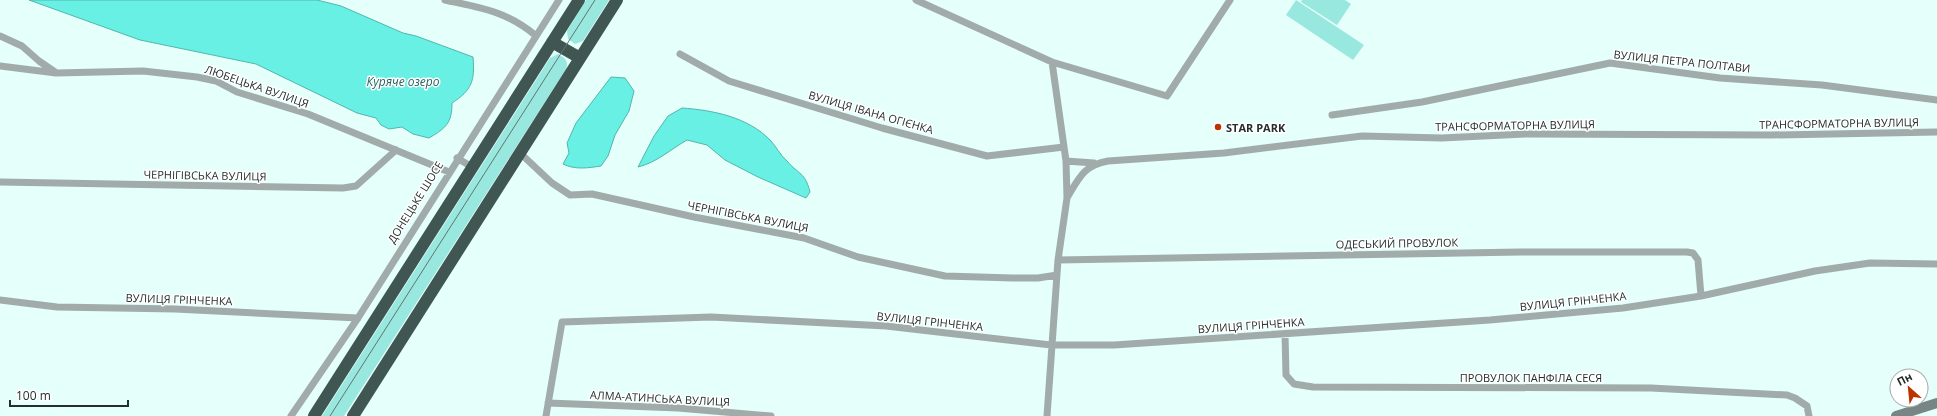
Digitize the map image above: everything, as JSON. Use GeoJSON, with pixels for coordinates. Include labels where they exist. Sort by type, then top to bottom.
{"type":"FeatureCollection","features":[{"type":"Feature","properties":{"kind":"highway"},"geometry":{"type":"LineString","coordinates":[[314,416],[579,0]]}},
{"type":"Feature","properties":{"kind":"highway"},"geometry":{"type":"LineString","coordinates":[[352,416],[617,0]]}},
{"type":"Feature","properties":{"kind":"highway"},"geometry":{"type":"LineString","coordinates":[[552,42],[580,58]]}},
{"type":"Feature","properties":{"kind":"street"},"geometry":{"type":"LineString","coordinates":[[445,0],[510,17],[535,36]]}},
{"type":"Feature","properties":{"kind":"street","name":"ДОНЕЦЬКЕ ШОСЕ"},"geometry":{"type":"LineString","coordinates":[[291,416],[358,318],[559,0]]}},
{"type":"Feature","properties":{"kind":"street"},"geometry":{"type":"LineString","coordinates":[[916,0],[1052,62],[1167,96],[1230,0]]}},
{"type":"Feature","properties":{"kind":"street"},"geometry":{"type":"LineString","coordinates":[[0,36],[22,46],[38,61],[56,73]]}},
{"type":"Feature","properties":{"kind":"street","name":"ВУЛИЦЯ ІВАНА ОГІЄНКА"},"geometry":{"type":"LineString","coordinates":[[680,54],[729,81],[882,128],[987,156],[1064,148]]}},
{"type":"Feature","properties":{"kind":"street"},"geometry":{"type":"LineString","coordinates":[[1047,416],[1058,260],[1066,198],[1066,161],[1052,62]]}},
{"type":"Feature","properties":{"kind":"street","name":"ВУЛИЦЯ ПЕТРА ПОЛТАВИ"},"geometry":{"type":"LineString","coordinates":[[1332,115],[1428,101],[1610,63],[1720,78],[1822,85],[1937,100]]}},
{"type":"Feature","properties":{"kind":"street","name":"ЛЮБЕЦЬКА ВУЛИЦЯ"},"geometry":{"type":"LineString","coordinates":[[0,66],[56,73],[143,71],[197,77],[216,81],[237,92],[308,114],[449,172]]}},
{"type":"Feature","properties":{"kind":"street","name":"ТРАНСФОРМАТОРНА ВУЛИЦЯ"},"geometry":{"type":"LineString","coordinates":[[1066,161],[1094,163],[1224,153],[1362,136],[1442,138],[1525,134],[1772,135],[1937,132]]}},
{"type":"Feature","properties":{"kind":"street","name":"ЧЕРНІГІВСЬКА ВУЛИЦЯ"},"geometry":{"type":"LineString","coordinates":[[0,182],[343,188],[356,186],[396,150]]}},
{"type":"Feature","properties":{"kind":"street","name":"ЧЕРНІГІВСЬКА ВУЛИЦЯ"},"geometry":{"type":"LineString","coordinates":[[520,153],[552,183],[570,195],[592,194],[694,217],[804,238],[858,257],[945,276],[1038,278],[1057,275]]}},
{"type":"Feature","properties":{"kind":"street"},"geometry":{"type":"LineString","coordinates":[[458,158],[472,167]]}},
{"type":"Feature","properties":{"kind":"street"},"geometry":{"type":"LineString","coordinates":[[1066,198],[1084,172],[1094,163]]}},
{"type":"Feature","properties":{"kind":"street","name":"ОДЕСЬКИЙ ПРОВУЛОК"},"geometry":{"type":"LineString","coordinates":[[1058,260],[1513,252],[1687,252],[1694,253],[1698,260],[1701,296]]}},
{"type":"Feature","properties":{"kind":"street","name":"ВУЛИЦЯ ГРІНЧЕНКА"},"geometry":{"type":"LineString","coordinates":[[548,404],[562,322],[711,317],[886,326],[1051,345],[1114,345],[1506,319],[1623,308],[1701,296],[1814,271],[1870,263],[1937,264]]}},
{"type":"Feature","properties":{"kind":"street","name":"ВУЛИЦЯ ГРІНЧЕНКА"},"geometry":{"type":"LineString","coordinates":[[0,300],[57,307],[175,309],[358,318]]}},
{"type":"Feature","properties":{"kind":"street","name":"ПРОВУЛОК ПАНФІЛА СЕСЯ"},"geometry":{"type":"LineString","coordinates":[[1285,334],[1286,375],[1294,384],[1313,387],[1651,388],[1787,395],[1795,398],[1807,406],[1809,416]]}},
{"type":"Feature","properties":{"kind":"street"},"geometry":{"type":"LineString","coordinates":[[1896,416],[1937,403]]}},
{"type":"Feature","properties":{"kind":"street"},"geometry":{"type":"LineString","coordinates":[[546,416],[548,404]]}},
{"type":"Feature","properties":{"kind":"street","name":"АЛМА-АТИНСЬКА ВУЛИЦЯ"},"geometry":{"type":"LineString","coordinates":[[548,404],[678,408],[771,416]]}},
{"type":"Feature","properties":{"kind":"shaded area"},"geometry":{"type":"Polygon","coordinates":[[[586,0],[609,0],[583,41],[575,44],[568,39],[567,31],[586,0]]]}},
{"type":"Feature","properties":{"kind":"shaded area"},"geometry":{"type":"Polygon","coordinates":[[[1296,0],[1364,45],[1353,60],[1286,15],[1296,0]]]}},
{"type":"Feature","properties":{"kind":"shaded area"},"geometry":{"type":"Polygon","coordinates":[[[1302,0],[1345,0],[1351,4],[1337,25],[1301,2],[1302,0]]]}},
{"type":"Feature","properties":{"kind":"shaded area"},"geometry":{"type":"Polygon","coordinates":[[[558,54],[566,60],[566,69],[344,416],[322,416],[550,58],[558,54]]]}},
{"type":"Feature","properties":{"kind":"water","name":"Куряче озеро"},"geometry":{"type":"Polygon","coordinates":[[[29,0],[317,0],[341,6],[403,33],[416,36],[473,57],[473,79],[464,94],[452,103],[451,116],[447,124],[444,128],[429,138],[413,134],[402,127],[389,129],[381,125],[376,118],[357,113],[256,64],[140,40],[29,0]]]}},
{"type":"Feature","properties":{"kind":"water"},"geometry":{"type":"Polygon","coordinates":[[[611,77],[625,78],[634,91],[629,111],[615,135],[608,156],[601,166],[577,168],[563,164],[569,153],[567,143],[576,123],[611,77]]]}},
{"type":"Feature","properties":{"kind":"water"},"geometry":{"type":"Polygon","coordinates":[[[682,108],[729,116],[740,120],[761,132],[772,142],[791,166],[804,177],[810,192],[806,198],[758,177],[725,160],[707,145],[687,140],[657,159],[638,167],[654,136],[668,116],[682,108]]]}},
{"type":"Feature","properties":{"kind":"tram line"},"geometry":{"type":"LineString","coordinates":[[330,416],[595,0]]}},
{"type":"Feature","properties":{"kind":"place","name":"STAR PARK"},"geometry":{"type":"Point","coordinates":[1218,127]}}]}
